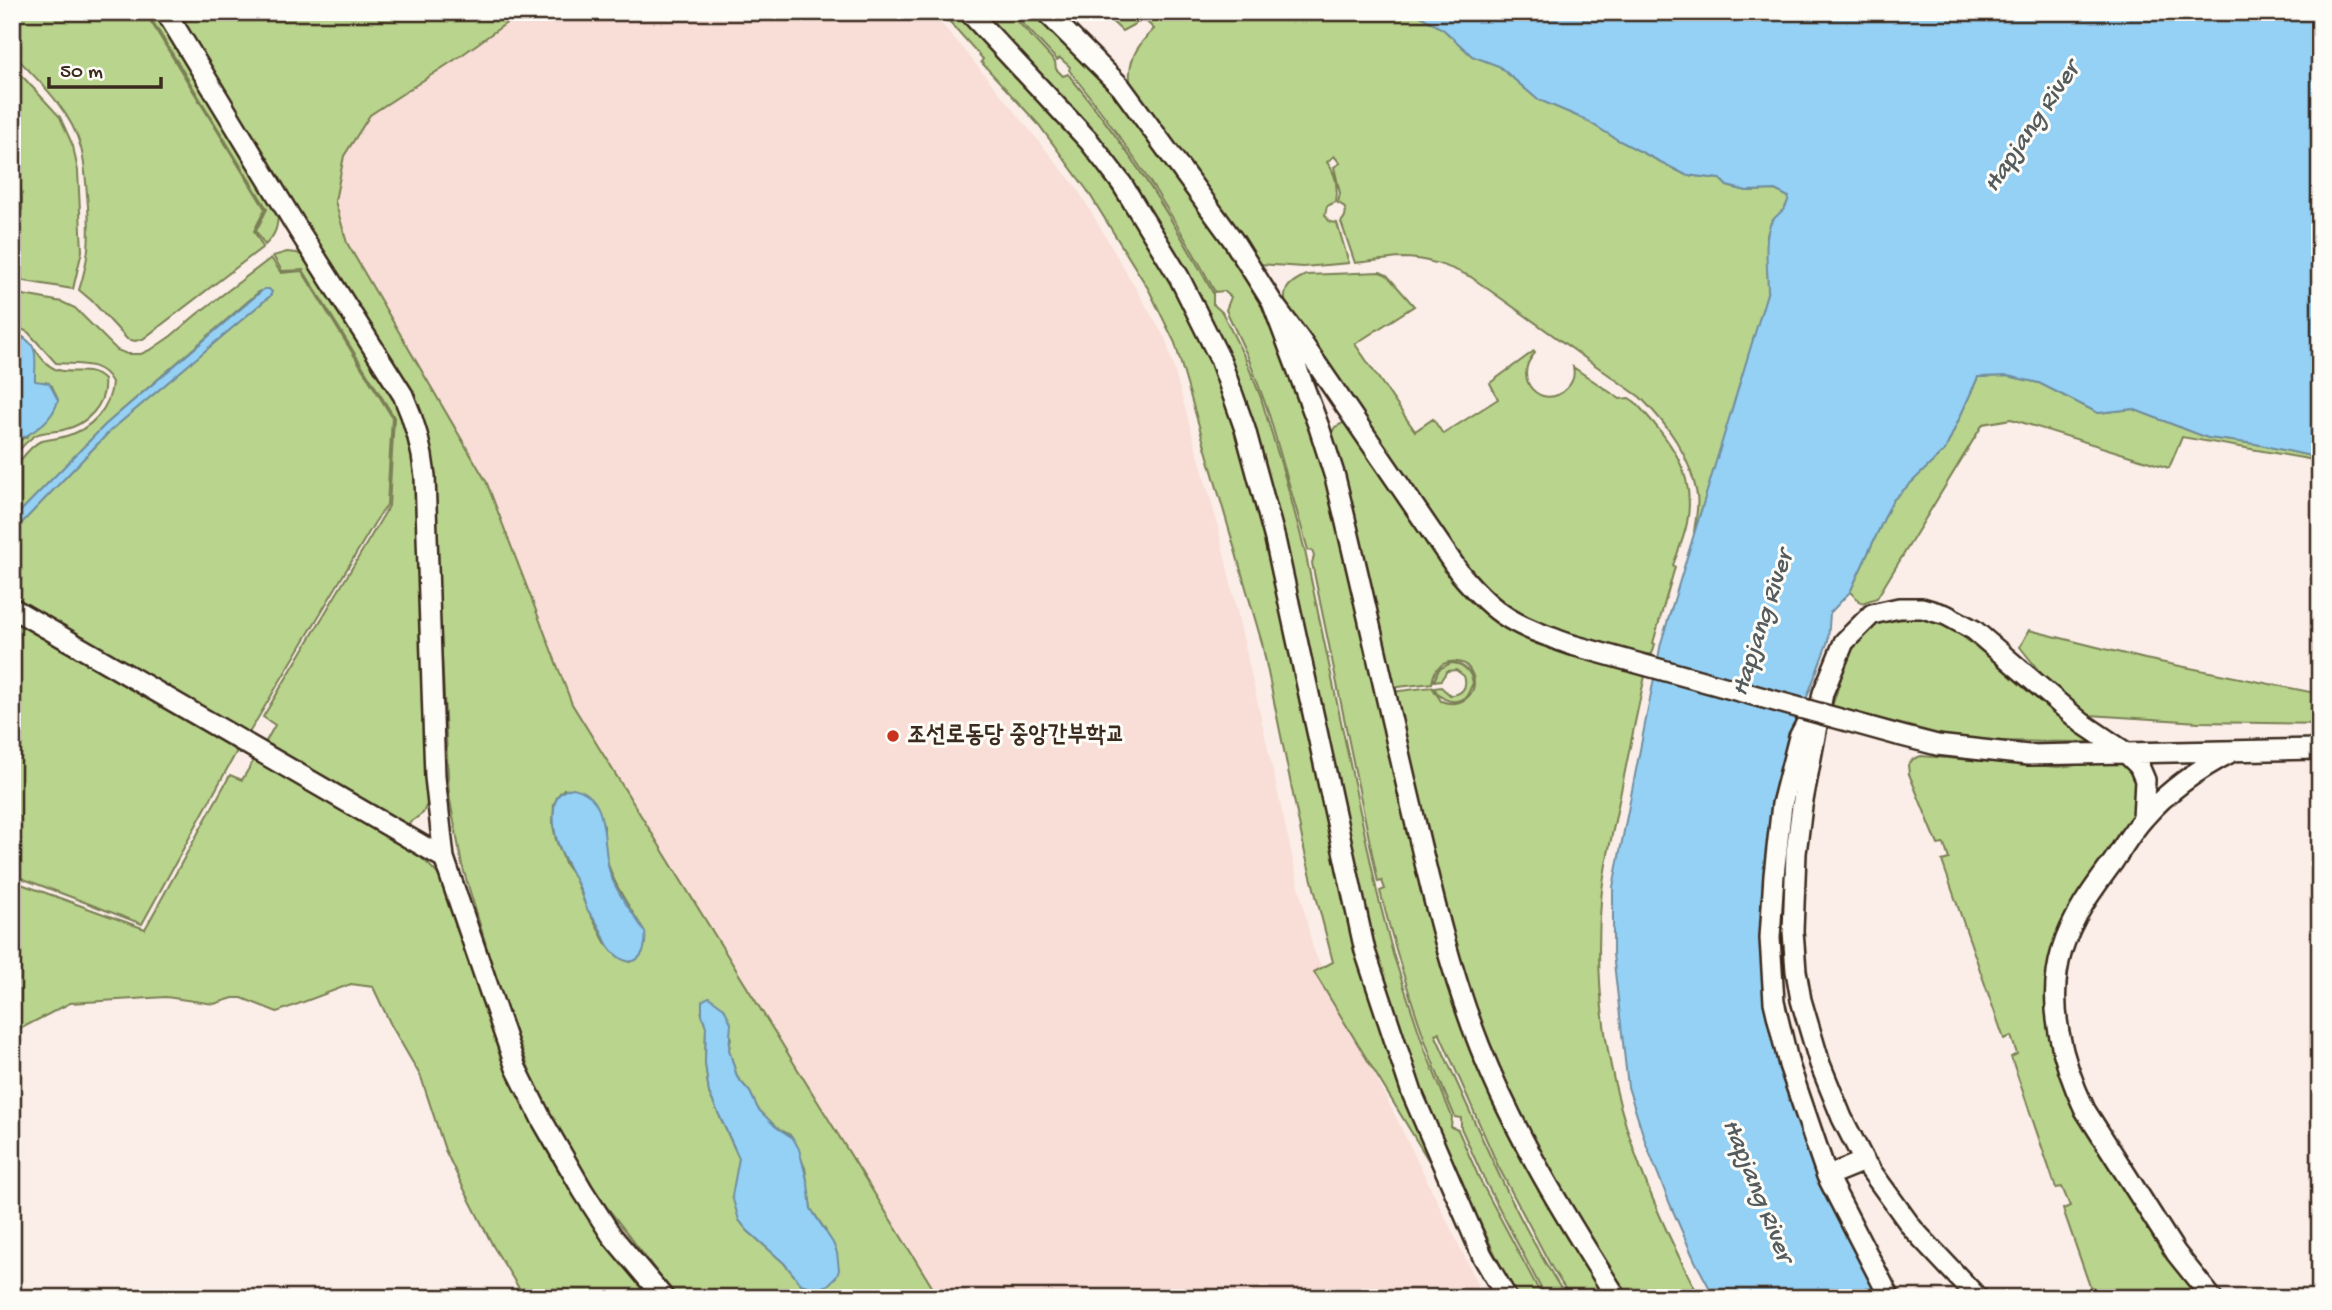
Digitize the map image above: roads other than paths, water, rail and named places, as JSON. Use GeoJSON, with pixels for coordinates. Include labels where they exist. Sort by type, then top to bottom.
{"type":"FeatureCollection","features":[{"type":"Feature","properties":{"kind":"street"},"geometry":{"type":"LineString","coordinates":[[166,12],[299,231],[403,395],[418,431],[425,476],[435,777],[444,858],[516,1068],[583,1191],[612,1236],[664,1298]]}},
{"type":"Feature","properties":{"kind":"street"},"geometry":{"type":"LineString","coordinates":[[969,12],[1089,141],[1122,184],[1179,277],[1220,359],[1245,429],[1275,539],[1365,951],[1412,1093],[1482,1255],[1507,1298]]}},
{"type":"Feature","properties":{"kind":"street"},"geometry":{"type":"LineString","coordinates":[[1046,12],[1121,88],[1233,240],[1272,302],[1452,561],[1477,593],[1516,625],[1572,645],[1937,745],[2028,755],[2320,749]]}},
{"type":"Feature","properties":{"kind":"street"},"geometry":{"type":"LineString","coordinates":[[1272,302],[1319,427],[1345,518],[1430,882],[1462,997],[1481,1049],[1526,1143],[1582,1243],[1617,1298]]}},
{"type":"Feature","properties":{"kind":"street"},"geometry":{"type":"LineString","coordinates":[[1319,427],[1348,410]]}},
{"type":"Feature","properties":{"kind":"street"},"geometry":{"type":"LineString","coordinates":[[12,608],[444,858]]}},
{"type":"Feature","properties":{"kind":"street"},"geometry":{"type":"LineString","coordinates":[[1890,1298],[1828,1176],[1789,1065],[1774,1002],[1770,938],[1774,875],[1823,692],[1844,642],[1872,614],[1899,608],[1922,608],[1947,615],[1974,630],[2082,723],[2124,752],[2139,766],[2145,780],[2143,819]]}},
{"type":"Feature","properties":{"kind":"street"},"geometry":{"type":"LineString","coordinates":[[2212,1298],[2176,1254],[2085,1110],[2074,1086],[2058,1034],[2058,976],[2073,922],[2094,887],[2143,819],[2199,770],[2233,751]]}},
{"type":"Feature","properties":{"kind":"street"},"geometry":{"type":"LineString","coordinates":[[1792,805],[1797,853],[1793,931],[1796,971],[1806,1020],[1820,1064],[1842,1118],[1864,1161],[1913,1229],[1978,1298]]}},
{"type":"Feature","properties":{"kind":"street"},"geometry":{"type":"LineString","coordinates":[[1828,1176],[1864,1161]]}},
{"type":"Feature","properties":{"kind":"water","name":"Hapjang River"},"geometry":{"type":"Polygon","coordinates":[[[1414,12],[2320,12],[2320,458],[2256,444],[2208,438],[2133,409],[2098,413],[2039,383],[2008,376],[1978,377],[1945,450],[1892,501],[1850,592],[1830,613],[1828,641],[1794,732],[1778,808],[1774,1019],[1886,1298],[1715,1298],[1670,1204],[1646,1144],[1628,1087],[1613,954],[1613,887],[1661,643],[1768,290],[1769,229],[1789,197],[1775,190],[1747,191],[1727,186],[1720,179],[1686,175],[1584,119],[1537,99],[1499,66],[1472,56],[1444,30],[1414,12]]]}},
{"type":"Feature","properties":{"kind":"water"},"geometry":{"type":"Polygon","coordinates":[[[264,289],[272,292],[270,296],[110,431],[12,533],[12,520],[105,425],[264,289]]]}},
{"type":"Feature","properties":{"kind":"water"},"geometry":{"type":"Polygon","coordinates":[[[12,335],[29,341],[33,346],[35,381],[49,383],[58,400],[52,414],[40,426],[12,442],[12,335]]]}},
{"type":"Feature","properties":{"kind":"water"},"geometry":{"type":"Polygon","coordinates":[[[573,788],[586,793],[600,812],[611,876],[645,932],[644,949],[637,959],[632,961],[619,958],[608,945],[587,909],[557,842],[554,809],[557,797],[565,790],[573,788]]]}},
{"type":"Feature","properties":{"kind":"water"},"geometry":{"type":"Polygon","coordinates":[[[709,997],[724,1008],[731,1023],[729,1050],[737,1077],[750,1092],[758,1109],[776,1127],[793,1138],[799,1149],[811,1209],[837,1253],[839,1270],[828,1285],[817,1289],[801,1284],[784,1263],[739,1220],[732,1196],[739,1158],[709,1093],[702,1001],[709,997]]]}},
{"type":"Feature","properties":{"kind":"place","name":"조선로동당 중앙간부학교"},"geometry":{"type":"Point","coordinates":[893,736]}}]}
